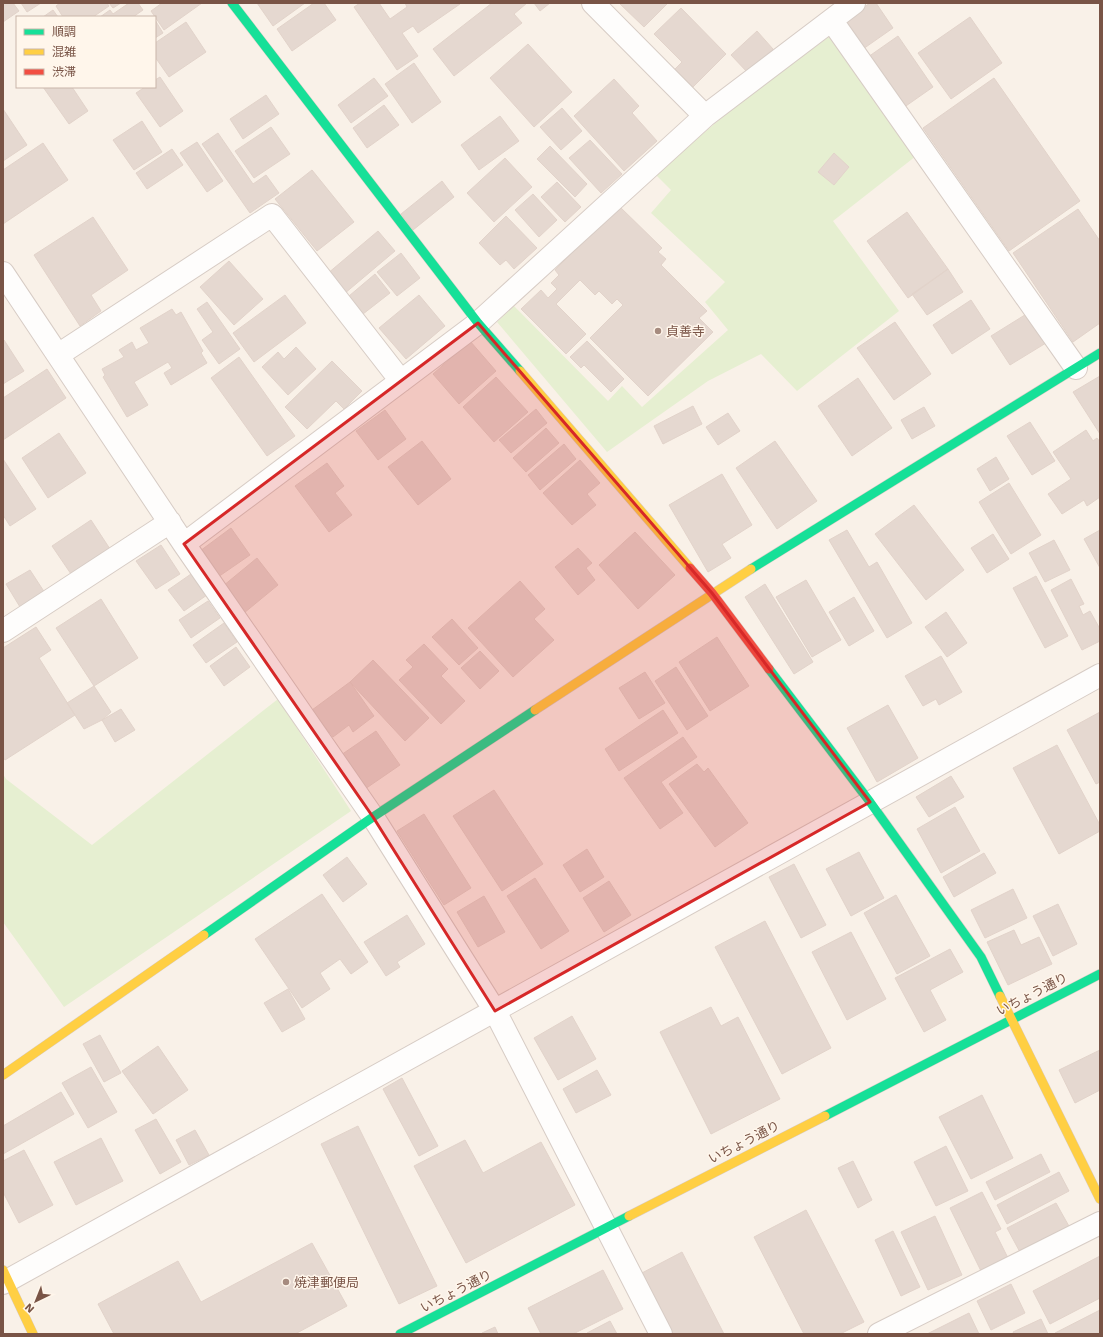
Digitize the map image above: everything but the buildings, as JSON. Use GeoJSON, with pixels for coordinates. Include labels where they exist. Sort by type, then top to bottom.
{"type":"FeatureCollection","features":[{"type":"Feature","properties":{"kind":"street"},"geometry":{"type":"LineString","coordinates":[[232,3],[478,323],[712,593],[870,802],[981,957],[1100,1199]]}},
{"type":"Feature","properties":{"kind":"street"},"geometry":{"type":"LineString","coordinates":[[593,3],[705,116]]}},
{"type":"Feature","properties":{"kind":"street"},"geometry":{"type":"LineString","coordinates":[[184,544],[478,323],[705,116],[854,3]]}},
{"type":"Feature","properties":{"kind":"street"},"geometry":{"type":"LineString","coordinates":[[832,21],[1076,368]]}},
{"type":"Feature","properties":{"kind":"street"},"geometry":{"type":"LineString","coordinates":[[58,355],[272,215],[401,381]]}},
{"type":"Feature","properties":{"kind":"street"},"geometry":{"type":"LineString","coordinates":[[3,273],[184,544],[373,817],[495,1011],[661,1334]]}},
{"type":"Feature","properties":{"kind":"street"},"geometry":{"type":"LineString","coordinates":[[3,1075],[373,817],[712,593],[1100,353]]}},
{"type":"Feature","properties":{"kind":"street"},"geometry":{"type":"LineString","coordinates":[[3,631],[170,522]]}},
{"type":"Feature","properties":{"kind":"street"},"geometry":{"type":"LineString","coordinates":[[33,1334],[5,1278],[495,1011],[1100,675]]}},
{"type":"Feature","properties":{"kind":"street","name":"いちょう通り"},"geometry":{"type":"LineString","coordinates":[[400,1334],[1100,974]]}},
{"type":"Feature","properties":{"kind":"street"},"geometry":{"type":"LineString","coordinates":[[879,1334],[912,1326],[1100,1223]]}},
{"type":"Feature","properties":{"kind":"highlighted area"},"geometry":{"type":"Polygon","coordinates":[[[478,323],[712,593],[870,802],[495,1011],[373,817],[184,544],[478,323]]]}},
{"type":"Feature","properties":{"kind":"green space"},"geometry":{"type":"Polygon","coordinates":[[[830,36],[916,156],[833,221],[899,311],[797,391],[761,354],[708,381],[607,452],[497,322],[514,306],[608,401],[622,386],[642,407],[728,330],[705,302],[725,282],[651,213],[671,190],[655,174],[744,99],[830,36]]]}},
{"type":"Feature","properties":{"kind":"green space"},"geometry":{"type":"Polygon","coordinates":[[[278,699],[351,811],[64,1007],[3,922],[3,774],[6,779],[92,845],[278,699]]]}},
{"type":"Feature","properties":{"kind":"traffic: fast"},"geometry":{"type":"LineString","coordinates":[[232,3],[478,323],[520,371]]}},
{"type":"Feature","properties":{"kind":"traffic: fast"},"geometry":{"type":"LineString","coordinates":[[751,569],[1100,353]]}},
{"type":"Feature","properties":{"kind":"traffic: fast"},"geometry":{"type":"LineString","coordinates":[[769,669],[870,802],[981,957],[1000,996]]}},
{"type":"Feature","properties":{"kind":"traffic: fast"},"geometry":{"type":"LineString","coordinates":[[204,935],[373,817],[535,710]]}},
{"type":"Feature","properties":{"kind":"traffic: fast"},"geometry":{"type":"LineString","coordinates":[[825,1116],[1100,974]]}},
{"type":"Feature","properties":{"kind":"traffic: fast"},"geometry":{"type":"LineString","coordinates":[[400,1334],[629,1216]]}},
{"type":"Feature","properties":{"kind":"traffic: slow"},"geometry":{"type":"LineString","coordinates":[[520,371],[690,568]]}},
{"type":"Feature","properties":{"kind":"traffic: slow"},"geometry":{"type":"LineString","coordinates":[[535,710],[751,569]]}},
{"type":"Feature","properties":{"kind":"traffic: slow"},"geometry":{"type":"LineString","coordinates":[[3,1075],[204,935]]}},
{"type":"Feature","properties":{"kind":"traffic: slow"},"geometry":{"type":"LineString","coordinates":[[1000,996],[1100,1199]]}},
{"type":"Feature","properties":{"kind":"traffic: slow"},"geometry":{"type":"LineString","coordinates":[[629,1216],[825,1116]]}},
{"type":"Feature","properties":{"kind":"traffic: slow"},"geometry":{"type":"LineString","coordinates":[[3,1270],[33,1334]]}},
{"type":"Feature","properties":{"kind":"traffic: jam"},"geometry":{"type":"LineString","coordinates":[[690,568],[712,593],[769,669]]}},
{"type":"Feature","properties":{"kind":"place","name":"貞善寺"},"geometry":{"type":"Point","coordinates":[658,331]}},
{"type":"Feature","properties":{"kind":"place","name":"焼津郵便局"},"geometry":{"type":"Point","coordinates":[286,1282]}}]}
